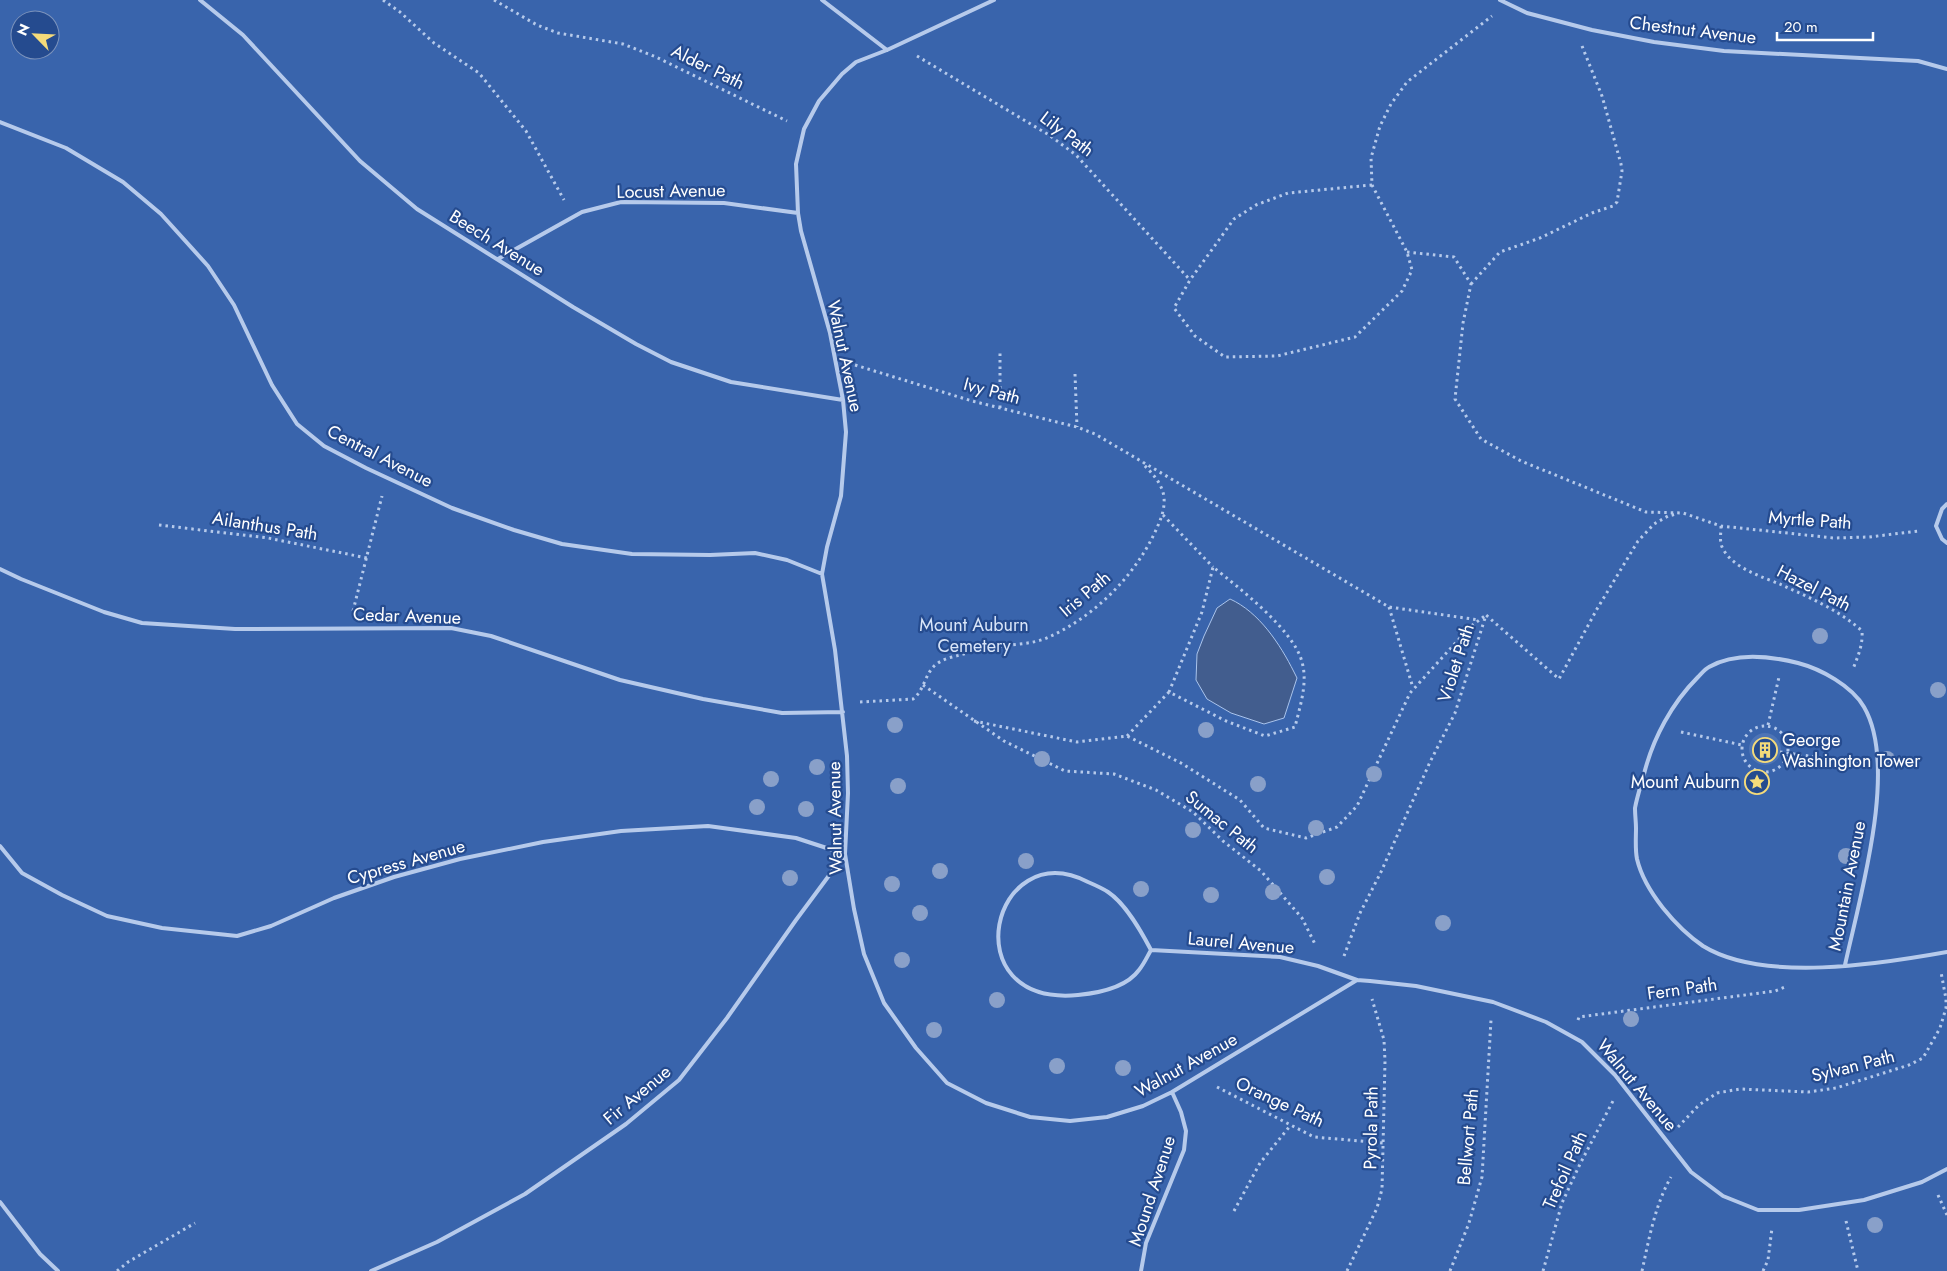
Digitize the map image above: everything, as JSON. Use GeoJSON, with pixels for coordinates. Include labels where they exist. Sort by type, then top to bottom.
{"type":"FeatureCollection","features":[{"type":"Feature","properties":{"kind":"lane","name":"Beech Avenue"},"geometry":{"type":"LineString","coordinates":[[200,0],[243,35],[360,161],[417,210],[573,307],[671,362],[732,382],[844,400]]}},
{"type":"Feature","properties":{"kind":"lane"},"geometry":{"type":"LineString","coordinates":[[822,0],[887,50]]}},
{"type":"Feature","properties":{"kind":"lane","name":"Walnut Avenue"},"geometry":{"type":"LineString","coordinates":[[994,0],[887,50],[856,62],[842,74],[819,101],[804,130],[796,164],[798,213],[801,231],[830,332],[844,400],[846,432],[841,496],[826,547],[822,574],[835,650],[847,756],[848,793],[845,854],[864,954],[884,1003],[916,1048],[947,1083],[986,1103],[1030,1117],[1070,1121],[1107,1117],[1143,1106],[1172,1092],[1356,980],[1416,986],[1493,1002],[1546,1022],[1582,1042],[1622,1084],[1691,1172],[1723,1196],[1758,1210],[1799,1210],[1864,1200],[1922,1182],[1947,1169]]}},
{"type":"Feature","properties":{"kind":"lane","name":"Chestnut Avenue"},"geometry":{"type":"LineString","coordinates":[[1500,0],[1527,13],[1573,26],[1654,42],[1724,51],[1918,61],[1947,69]]}},
{"type":"Feature","properties":{"kind":"lane","name":"Central Avenue"},"geometry":{"type":"LineString","coordinates":[[0,122],[66,148],[123,182],[161,214],[208,266],[234,306],[272,385],[297,424],[324,446],[452,508],[514,530],[562,544],[632,554],[710,555],[755,553],[788,560],[822,574]]}},
{"type":"Feature","properties":{"kind":"lane","name":"Locust Avenue"},"geometry":{"type":"LineString","coordinates":[[498,259],[582,212],[620,202],[724,203],[798,213]]}},
{"type":"Feature","properties":{"kind":"lane"},"geometry":{"type":"LineString","coordinates":[[1947,504],[1942,509],[1936,526],[1942,539],[1947,543]]}},
{"type":"Feature","properties":{"kind":"lane","name":"Cedar Avenue"},"geometry":{"type":"LineString","coordinates":[[0,568],[21,579],[142,623],[234,629],[451,628],[491,636],[620,680],[703,699],[782,713],[843,712]]}},
{"type":"Feature","properties":{"kind":"lane","name":"Mountain Avenue"},"geometry":{"type":"LineString","coordinates":[[1845,965],[1868,869],[1876,808],[1878,766],[1875,735],[1864,706],[1840,682],[1802,664],[1777,658],[1731,658],[1708,667],[1684,691],[1661,728],[1645,768],[1635,809],[1637,859],[1652,895],[1679,928],[1704,946],[1730,958],[1758,966],[1791,968],[1845,965],[1910,959],[1947,952]]}},
{"type":"Feature","properties":{"kind":"lane","name":"Cypress Avenue"},"geometry":{"type":"LineString","coordinates":[[0,846],[22,873],[62,895],[107,916],[162,928],[237,936],[271,926],[334,898],[394,876],[460,859],[543,842],[621,831],[708,826],[796,838],[845,854]]}},
{"type":"Feature","properties":{"kind":"lane","name":"Fir Avenue"},"geometry":{"type":"LineString","coordinates":[[371,1271],[437,1242],[525,1194],[626,1124],[679,1080],[727,1018],[845,854]]}},
{"type":"Feature","properties":{"kind":"lane"},"geometry":{"type":"LineString","coordinates":[[1053,872],[1078,877],[1110,893],[1137,923],[1151,950],[1139,971],[1121,986],[1094,994],[1062,996],[1035,990],[1014,980],[1001,960],[997,939],[1001,916],[1014,892],[1034,876],[1053,872]]}},
{"type":"Feature","properties":{"kind":"lane","name":"Laurel Avenue"},"geometry":{"type":"LineString","coordinates":[[1151,950],[1280,957],[1356,980]]}},
{"type":"Feature","properties":{"kind":"lane","name":"Mound Avenue"},"geometry":{"type":"LineString","coordinates":[[1141,1271],[1146,1243],[1184,1150],[1186,1131],[1181,1112],[1172,1092]]}},
{"type":"Feature","properties":{"kind":"lane"},"geometry":{"type":"LineString","coordinates":[[0,1202],[40,1254],[58,1271]]}},
{"type":"Feature","properties":{"kind":"path"},"geometry":{"type":"LineString","coordinates":[[383,0],[400,12],[434,44],[479,73],[526,131],[572,217]]}},
{"type":"Feature","properties":{"kind":"path","name":"Alder Path"},"geometry":{"type":"LineString","coordinates":[[494,0],[537,25],[558,33],[623,44],[656,57],[804,130]]}},
{"type":"Feature","properties":{"kind":"path"},"geometry":{"type":"LineString","coordinates":[[1372,185],[1288,193],[1256,205],[1234,220],[1190,280],[1174,308],[1195,336],[1225,357],[1277,356],[1355,337],[1402,291],[1412,270],[1407,252],[1372,185],[1371,158],[1380,126],[1390,104],[1407,82],[1508,4]]}},
{"type":"Feature","properties":{"kind":"path"},"geometry":{"type":"LineString","coordinates":[[1407,252],[1454,257],[1471,284],[1500,252],[1540,238],[1592,213],[1613,206],[1617,202],[1622,171],[1621,164],[1602,96],[1573,26]]}},
{"type":"Feature","properties":{"kind":"path","name":"Lily Path"},"geometry":{"type":"LineString","coordinates":[[899,44],[1049,135],[1076,155],[1190,280]]}},
{"type":"Feature","properties":{"kind":"path","name":"Myrtle Path"},"geometry":{"type":"LineString","coordinates":[[1471,284],[1463,323],[1455,399],[1481,439],[1520,460],[1646,512],[1683,513],[1721,526],[1834,538],[1869,537],[1917,532],[1936,526]]}},
{"type":"Feature","properties":{"kind":"path"},"geometry":{"type":"LineString","coordinates":[[1000,351],[1000,408]]}},
{"type":"Feature","properties":{"kind":"path","name":"Ivy Path"},"geometry":{"type":"LineString","coordinates":[[835,359],[972,401],[1077,427],[1095,434],[1389,607]]}},
{"type":"Feature","properties":{"kind":"path"},"geometry":{"type":"LineString","coordinates":[[1075,374],[1077,427]]}},
{"type":"Feature","properties":{"kind":"path","name":"Iris Path"},"geometry":{"type":"LineString","coordinates":[[923,685],[931,669],[946,659],[992,647],[1046,638],[1068,627],[1097,606],[1134,569],[1148,548],[1162,515],[1164,499],[1162,488],[1152,472],[1138,459]]}},
{"type":"Feature","properties":{"kind":"path"},"geometry":{"type":"LineString","coordinates":[[349,628],[387,478]]}},
{"type":"Feature","properties":{"kind":"path","name":"Violet Path"},"geometry":{"type":"LineString","coordinates":[[1338,974],[1360,913],[1381,872],[1430,762],[1455,713],[1486,615],[1559,679],[1596,609],[1638,541],[1654,524],[1668,516],[1683,513]]}},
{"type":"Feature","properties":{"kind":"path"},"geometry":{"type":"LineString","coordinates":[[1162,515],[1213,567],[1239,587],[1286,631],[1302,661],[1304,690],[1295,727],[1265,736],[1226,721],[1169,692]]}},
{"type":"Feature","properties":{"kind":"path","name":"Ailanthus Path"},"geometry":{"type":"LineString","coordinates":[[159,526],[268,538],[367,558]]}},
{"type":"Feature","properties":{"kind":"path","name":"Hazel Path"},"geometry":{"type":"LineString","coordinates":[[1721,526],[1720,539],[1723,549],[1732,559],[1762,577],[1838,613],[1862,632],[1860,653],[1846,688]]}},
{"type":"Feature","properties":{"kind":"path"},"geometry":{"type":"LineString","coordinates":[[1127,736],[1169,692],[1202,612],[1213,567]]}},
{"type":"Feature","properties":{"kind":"path"},"geometry":{"type":"LineString","coordinates":[[1414,689],[1389,607],[1479,620]]}},
{"type":"Feature","properties":{"kind":"path"},"geometry":{"type":"LineString","coordinates":[[974,721],[1077,742],[1127,736],[1181,763],[1240,800],[1264,828],[1306,838],[1337,827],[1357,806],[1410,693],[1470,627],[1486,615]]}},
{"type":"Feature","properties":{"kind":"path"},"geometry":{"type":"LineString","coordinates":[[1768,725],[1779,677]]}},
{"type":"Feature","properties":{"kind":"path"},"geometry":{"type":"LineString","coordinates":[[842,703],[913,700],[918,696],[923,685]]}},
{"type":"Feature","properties":{"kind":"path","name":"Sumac Path"},"geometry":{"type":"LineString","coordinates":[[923,685],[1004,741],[1065,771],[1114,774],[1156,790],[1193,812],[1223,841],[1261,871],[1302,918],[1328,970]]}},
{"type":"Feature","properties":{"kind":"path"},"geometry":{"type":"LineString","coordinates":[[1768,725],[1781,731],[1786,737],[1788,754],[1777,768],[1771,771],[1758,771],[1747,764],[1742,745],[1744,738],[1754,728],[1768,725]]}},
{"type":"Feature","properties":{"kind":"path"},"geometry":{"type":"LineString","coordinates":[[1681,732],[1742,745]]}},
{"type":"Feature","properties":{"kind":"path"},"geometry":{"type":"LineString","coordinates":[[1780,752],[1859,763]]}},
{"type":"Feature","properties":{"kind":"path","name":"Sylvan Path"},"geometry":{"type":"LineString","coordinates":[[1666,1140],[1699,1105],[1717,1094],[1740,1089],[1808,1092],[1836,1088],[1909,1065],[1922,1058],[1940,1028],[1946,1008],[1945,992],[1936,954]]}},
{"type":"Feature","properties":{"kind":"path","name":"Fern Path"},"geometry":{"type":"LineString","coordinates":[[1571,1035],[1579,1016],[1775,991],[1792,982],[1791,968]]}},
{"type":"Feature","properties":{"kind":"path","name":"Pyrola Path"},"geometry":{"type":"LineString","coordinates":[[1347,1271],[1377,1208],[1382,1189],[1386,1087],[1384,1040],[1372,998],[1370,981]]}},
{"type":"Feature","properties":{"kind":"path","name":"Bellwort Path"},"geometry":{"type":"LineString","coordinates":[[1450,1271],[1469,1223],[1482,1177],[1490,1023],[1493,1002]]}},
{"type":"Feature","properties":{"kind":"path","name":"Orange Path"},"geometry":{"type":"LineString","coordinates":[[1197,1076],[1314,1137],[1384,1143]]}},
{"type":"Feature","properties":{"kind":"path","name":"Trefoil Path"},"geometry":{"type":"LineString","coordinates":[[1543,1271],[1562,1203],[1622,1084]]}},
{"type":"Feature","properties":{"kind":"path"},"geometry":{"type":"LineString","coordinates":[[1234,1211],[1260,1163],[1290,1126]]}},
{"type":"Feature","properties":{"kind":"path"},"geometry":{"type":"LineString","coordinates":[[1642,1271],[1649,1238],[1664,1189],[1681,1159]]}},
{"type":"Feature","properties":{"kind":"path"},"geometry":{"type":"LineString","coordinates":[[1840,1203],[1858,1271]]}},
{"type":"Feature","properties":{"kind":"path"},"geometry":{"type":"LineString","coordinates":[[1763,1271],[1768,1260],[1773,1210]]}},
{"type":"Feature","properties":{"kind":"path"},"geometry":{"type":"LineString","coordinates":[[117,1271],[128,1262],[195,1223]]}},
{"type":"Feature","properties":{"kind":"green space","name":"Mount Auburn Cemetery"},"geometry":{"type":"Polygon","coordinates":[[[0,0],[1947,0],[1947,1271],[0,1271],[0,0]]]}},
{"type":"Feature","properties":{"kind":"shaded area"},"geometry":{"type":"Polygon","coordinates":[[[1230,599],[1250,612],[1268,630],[1297,678],[1284,718],[1264,724],[1231,713],[1207,699],[1196,680],[1197,654],[1204,636],[1217,608],[1230,599]]]}},
{"type":"Feature","properties":{"kind":"building","name":"George Washington Tower"},"geometry":{"type":"Polygon","coordinates":[[[1765,733],[1776,738],[1781,749],[1776,760],[1765,765],[1754,760],[1749,749],[1754,738],[1765,733]]]}},
{"type":"Feature","properties":{"kind":"place","name":"George Washington Tower"},"geometry":{"type":"Point","coordinates":[1765,750]}},
{"type":"Feature","properties":{"kind":"place","name":"Mount Auburn"},"geometry":{"type":"Point","coordinates":[1757,782]}}]}
